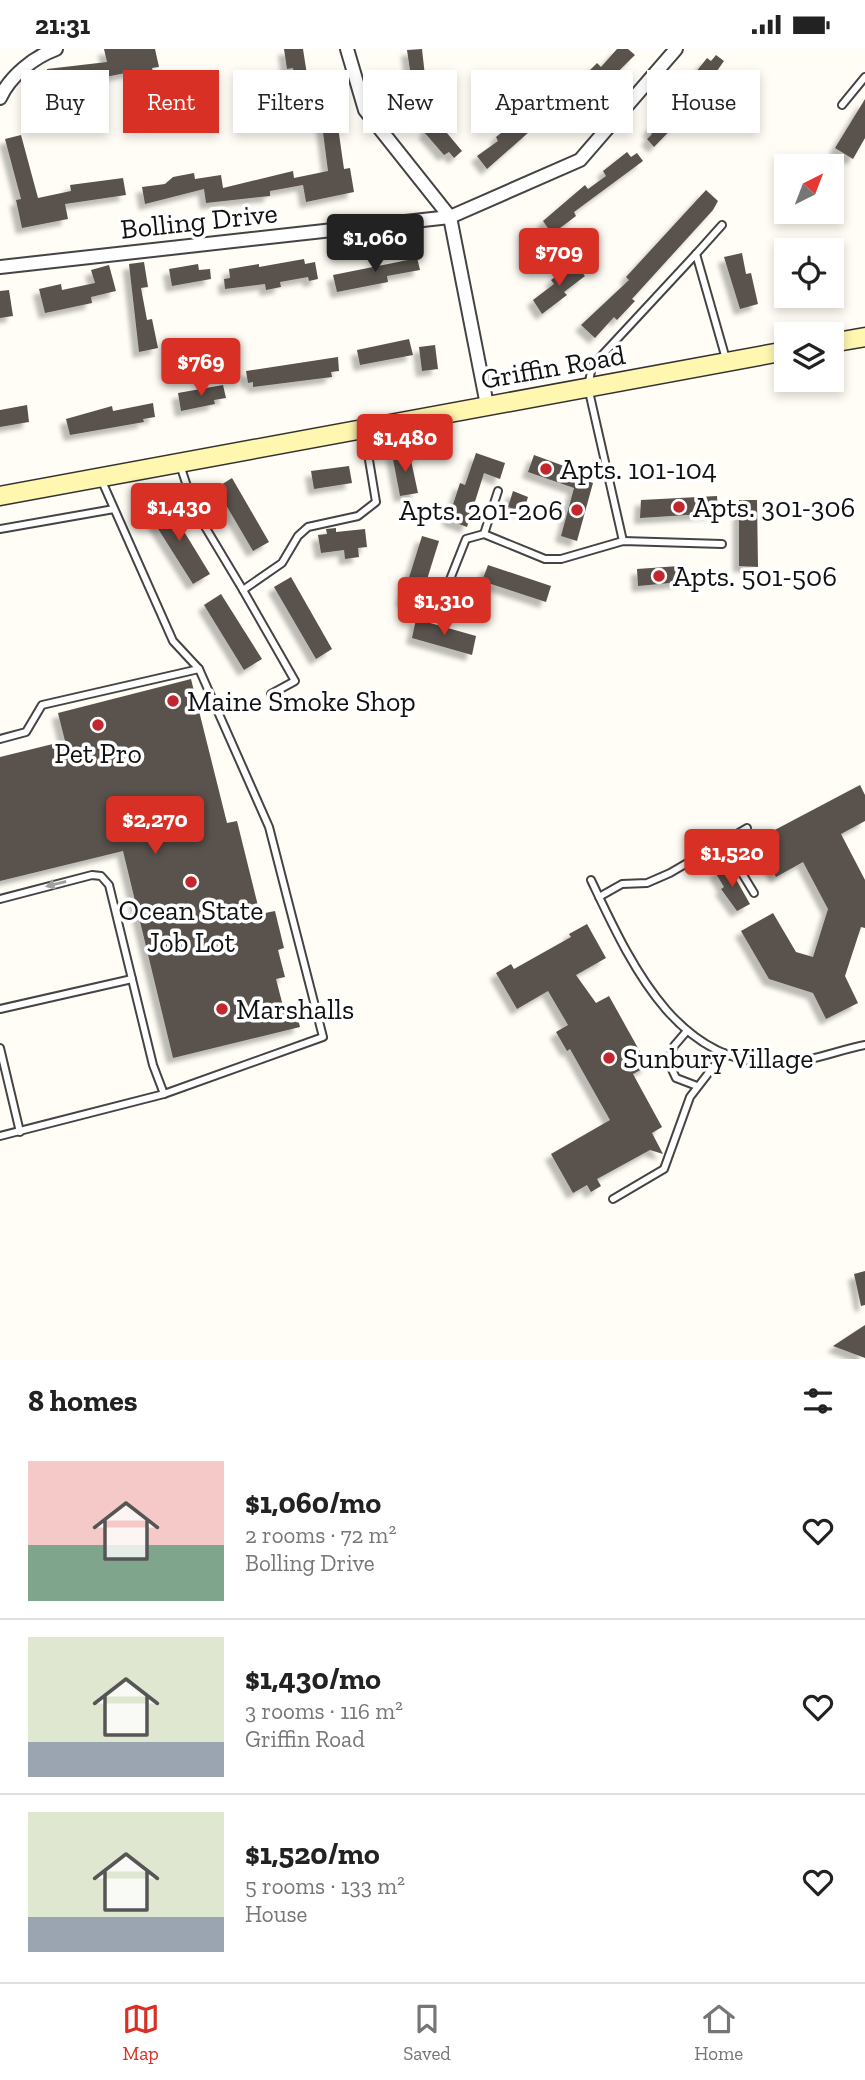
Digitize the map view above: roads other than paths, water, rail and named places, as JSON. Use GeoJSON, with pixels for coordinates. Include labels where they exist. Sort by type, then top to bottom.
{"type":"FeatureCollection","features":[{"type":"Feature","properties":{"kind":"main road"},"geometry":{"type":"LineString","coordinates":[[844,341],[865,337]]}},
{"type":"Feature","properties":{"kind":"main road","name":"Griffin Road"},"geometry":{"type":"LineString","coordinates":[[0,496],[774,353]]}},
{"type":"Feature","properties":{"kind":"street"},"geometry":{"type":"LineString","coordinates":[[0,98],[3,90],[36,55],[56,49]]}},
{"type":"Feature","properties":{"kind":"street"},"geometry":{"type":"LineString","coordinates":[[347,49],[365,110],[450,217],[487,405]]}},
{"type":"Feature","properties":{"kind":"street","name":"Bolling Drive"},"geometry":{"type":"LineString","coordinates":[[0,267],[450,217],[580,160],[676,49]]}},
{"type":"Feature","properties":{"kind":"lane"},"geometry":{"type":"LineString","coordinates":[[842,105],[865,77]]}},
{"type":"Feature","properties":{"kind":"lane"},"geometry":{"type":"LineString","coordinates":[[624,541],[588,387],[592,366],[722,225]]}},
{"type":"Feature","properties":{"kind":"lane"},"geometry":{"type":"LineString","coordinates":[[696,254],[727,362]]}},
{"type":"Feature","properties":{"kind":"lane"},"geometry":{"type":"LineString","coordinates":[[243,590],[282,563],[298,536],[308,527],[358,516],[376,502],[364,428]]}},
{"type":"Feature","properties":{"kind":"lane"},"geometry":{"type":"LineString","coordinates":[[180,463],[186,490],[195,510],[295,681],[271,694]]}},
{"type":"Feature","properties":{"kind":"lane"},"geometry":{"type":"LineString","coordinates":[[0,1136],[164,1094],[323,1037],[269,827],[199,669],[173,641],[100,477]]}},
{"type":"Feature","properties":{"kind":"lane"},"geometry":{"type":"LineString","coordinates":[[484,534],[498,491]]}},
{"type":"Feature","properties":{"kind":"lane"},"geometry":{"type":"LineString","coordinates":[[0,529],[114,509]]}},
{"type":"Feature","properties":{"kind":"lane"},"geometry":{"type":"LineString","coordinates":[[462,604],[443,597],[466,539],[484,534],[545,559],[561,559],[624,541],[722,544]]}},
{"type":"Feature","properties":{"kind":"lane"},"geometry":{"type":"LineString","coordinates":[[0,739],[26,732],[42,705],[199,669]]}},
{"type":"Feature","properties":{"kind":"lane"},"geometry":{"type":"LineString","coordinates":[[599,897],[622,884],[647,883],[670,873],[747,828]]}},
{"type":"Feature","properties":{"kind":"lane"},"geometry":{"type":"LineString","coordinates":[[723,842],[754,893]]}},
{"type":"Feature","properties":{"kind":"lane"},"geometry":{"type":"LineString","coordinates":[[0,899],[92,875],[101,876],[109,885],[153,1065],[164,1094]]}},
{"type":"Feature","properties":{"kind":"lane"},"geometry":{"type":"LineString","coordinates":[[591,880],[653,994],[687,1032],[724,1053],[761,1063],[789,1063],[865,1045]]}},
{"type":"Feature","properties":{"kind":"lane"},"geometry":{"type":"LineString","coordinates":[[0,1009],[132,979]]}},
{"type":"Feature","properties":{"kind":"lane"},"geometry":{"type":"LineString","coordinates":[[687,1032],[674,1046],[668,1061],[676,1078],[697,1086]]}},
{"type":"Feature","properties":{"kind":"lane"},"geometry":{"type":"LineString","coordinates":[[0,1048],[20,1132]]}},
{"type":"Feature","properties":{"kind":"lane"},"geometry":{"type":"LineString","coordinates":[[613,1199],[664,1169],[697,1086],[724,1053]]}},
{"type":"Feature","properties":{"kind":"place","name":"Apts. 101-104"},"geometry":{"type":"Point","coordinates":[546,469]}},
{"type":"Feature","properties":{"kind":"place","name":"Apts. 301-306"},"geometry":{"type":"Point","coordinates":[679,507]}},
{"type":"Feature","properties":{"kind":"place","name":"Apts. 201-206"},"geometry":{"type":"Point","coordinates":[577,510]}},
{"type":"Feature","properties":{"kind":"place","name":"Apts. 501-506"},"geometry":{"type":"Point","coordinates":[659,576]}},
{"type":"Feature","properties":{"kind":"place","name":"Maine Smoke Shop"},"geometry":{"type":"Point","coordinates":[173,701]}},
{"type":"Feature","properties":{"kind":"place","name":"Pet Pro"},"geometry":{"type":"Point","coordinates":[98,725]}},
{"type":"Feature","properties":{"kind":"place","name":"Ocean State Job Lot"},"geometry":{"type":"Point","coordinates":[191,882]}},
{"type":"Feature","properties":{"kind":"place","name":"Marshalls"},"geometry":{"type":"Point","coordinates":[222,1009]}},
{"type":"Feature","properties":{"kind":"place","name":"Sunbury Village"},"geometry":{"type":"Point","coordinates":[609,1058]}}]}
